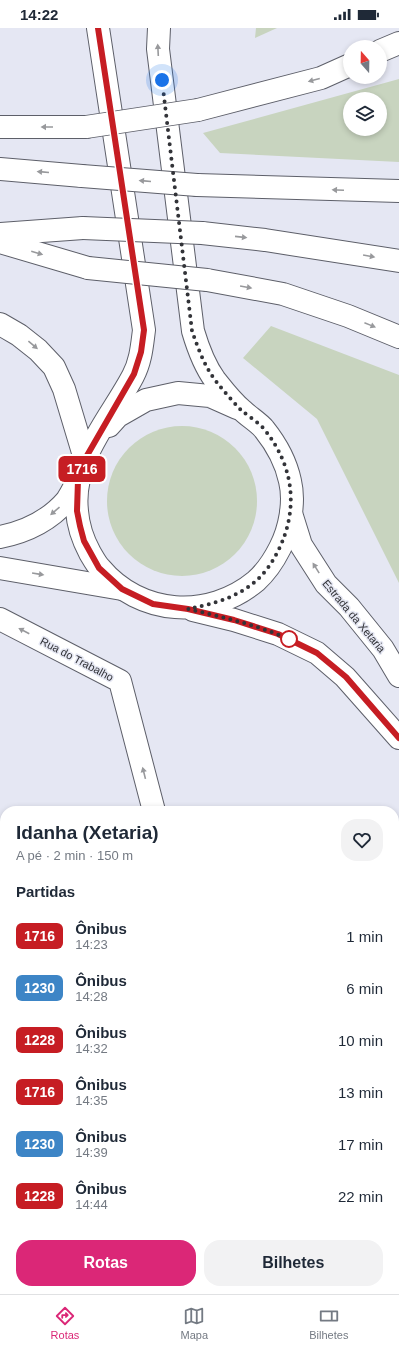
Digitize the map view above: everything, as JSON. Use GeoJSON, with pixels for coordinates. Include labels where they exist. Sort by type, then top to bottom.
{"type":"FeatureCollection","features":[{"type":"Feature","properties":{"kind":"main road"},"geometry":{"type":"LineString","coordinates":[[0,537],[14,534],[36,525],[55,512],[67,499],[78,480],[85,459],[134,374],[141,352],[144,330],[98,28]]}},
{"type":"Feature","properties":{"kind":"main road"},"geometry":{"type":"LineString","coordinates":[[159,28],[158,49],[192,331],[201,357],[214,380],[240,409],[263,428],[281,453],[290,482],[291,512],[285,538],[274,560],[258,580],[237,594],[213,604],[188,609]]}},
{"type":"Feature","properties":{"kind":"main road"},"geometry":{"type":"LineString","coordinates":[[387,48],[399,43]]}},
{"type":"Feature","properties":{"kind":"main road"},"geometry":{"type":"LineString","coordinates":[[0,127],[86,127],[198,110],[321,78],[343,68]]}},
{"type":"Feature","properties":{"kind":"main road"},"geometry":{"type":"LineString","coordinates":[[0,169],[197,186],[399,191]]}},
{"type":"Feature","properties":{"kind":"main road"},"geometry":{"type":"LineString","coordinates":[[0,234],[83,228],[202,233],[265,240],[399,261]]}},
{"type":"Feature","properties":{"kind":"main road"},"geometry":{"type":"LineString","coordinates":[[0,242],[88,268],[207,280],[283,294],[348,316],[399,337]]}},
{"type":"Feature","properties":{"kind":"main road"},"geometry":{"type":"LineString","coordinates":[[0,324],[19,335],[38,350],[54,366],[64,389],[85,459]]}},
{"type":"Feature","properties":{"kind":"main road"},"geometry":{"type":"LineString","coordinates":[[96,440],[118,416],[146,400],[178,393],[210,396],[240,409]]}},
{"type":"Feature","properties":{"kind":"main road"},"geometry":{"type":"LineString","coordinates":[[78,480],[77,511],[84,541],[99,568],[122,589]]}},
{"type":"Feature","properties":{"kind":"main road","name":"Estrada da Xetaria"},"geometry":{"type":"LineString","coordinates":[[291,512],[301,545],[326,584],[348,607],[383,649],[399,676]]}},
{"type":"Feature","properties":{"kind":"main road"},"geometry":{"type":"LineString","coordinates":[[0,568],[122,589],[153,604],[188,609],[234,620],[278,634],[317,653],[346,677],[399,738]]}},
{"type":"Feature","properties":{"kind":"main road","name":"Rua do Trabalho"},"geometry":{"type":"LineString","coordinates":[[0,619],[120,681],[153,806]]}},
{"type":"Feature","properties":{"kind":"green space"},"geometry":{"type":"Polygon","coordinates":[[[256,28],[277,28],[255,38],[256,28]]]}},
{"type":"Feature","properties":{"kind":"green space"},"geometry":{"type":"Polygon","coordinates":[[[399,79],[399,162],[220,153],[203,133],[343,94],[343,136],[387,136],[387,92],[352,92],[381,84],[387,84],[387,82],[399,79]]]}},
{"type":"Feature","properties":{"kind":"green space"},"geometry":{"type":"Polygon","coordinates":[[[271,326],[399,375],[399,583],[317,419],[243,358],[271,326]]]}},
{"type":"Feature","properties":{"kind":"green space"},"geometry":{"type":"Polygon","coordinates":[[[189,426],[211,431],[224,438],[240,453],[252,472],[256,486],[256,516],[252,530],[245,543],[230,559],[211,571],[197,575],[175,576],[153,571],[140,564],[119,543],[112,530],[108,516],[107,494],[112,472],[119,459],[140,438],[153,431],[167,427],[189,426]]]}},
{"type":"Feature","properties":{"kind":"bus line","name":"1716"},"geometry":{"type":"LineString","coordinates":[[98,28],[144,330],[141,352],[134,374],[85,459],[78,480],[77,511],[84,541],[99,568],[122,589],[153,604],[188,609],[234,620],[278,634],[317,653],[346,677],[399,738]]}},
{"type":"Feature","properties":{"kind":"route"},"geometry":{"type":"LineString","coordinates":[[162,80],[192,331],[201,357],[214,380],[240,409],[263,428],[281,453],[290,482],[291,512],[285,538],[274,560],[258,580],[237,594],[213,604],[188,609],[234,620],[278,634],[291,640],[289,639]]}}]}
